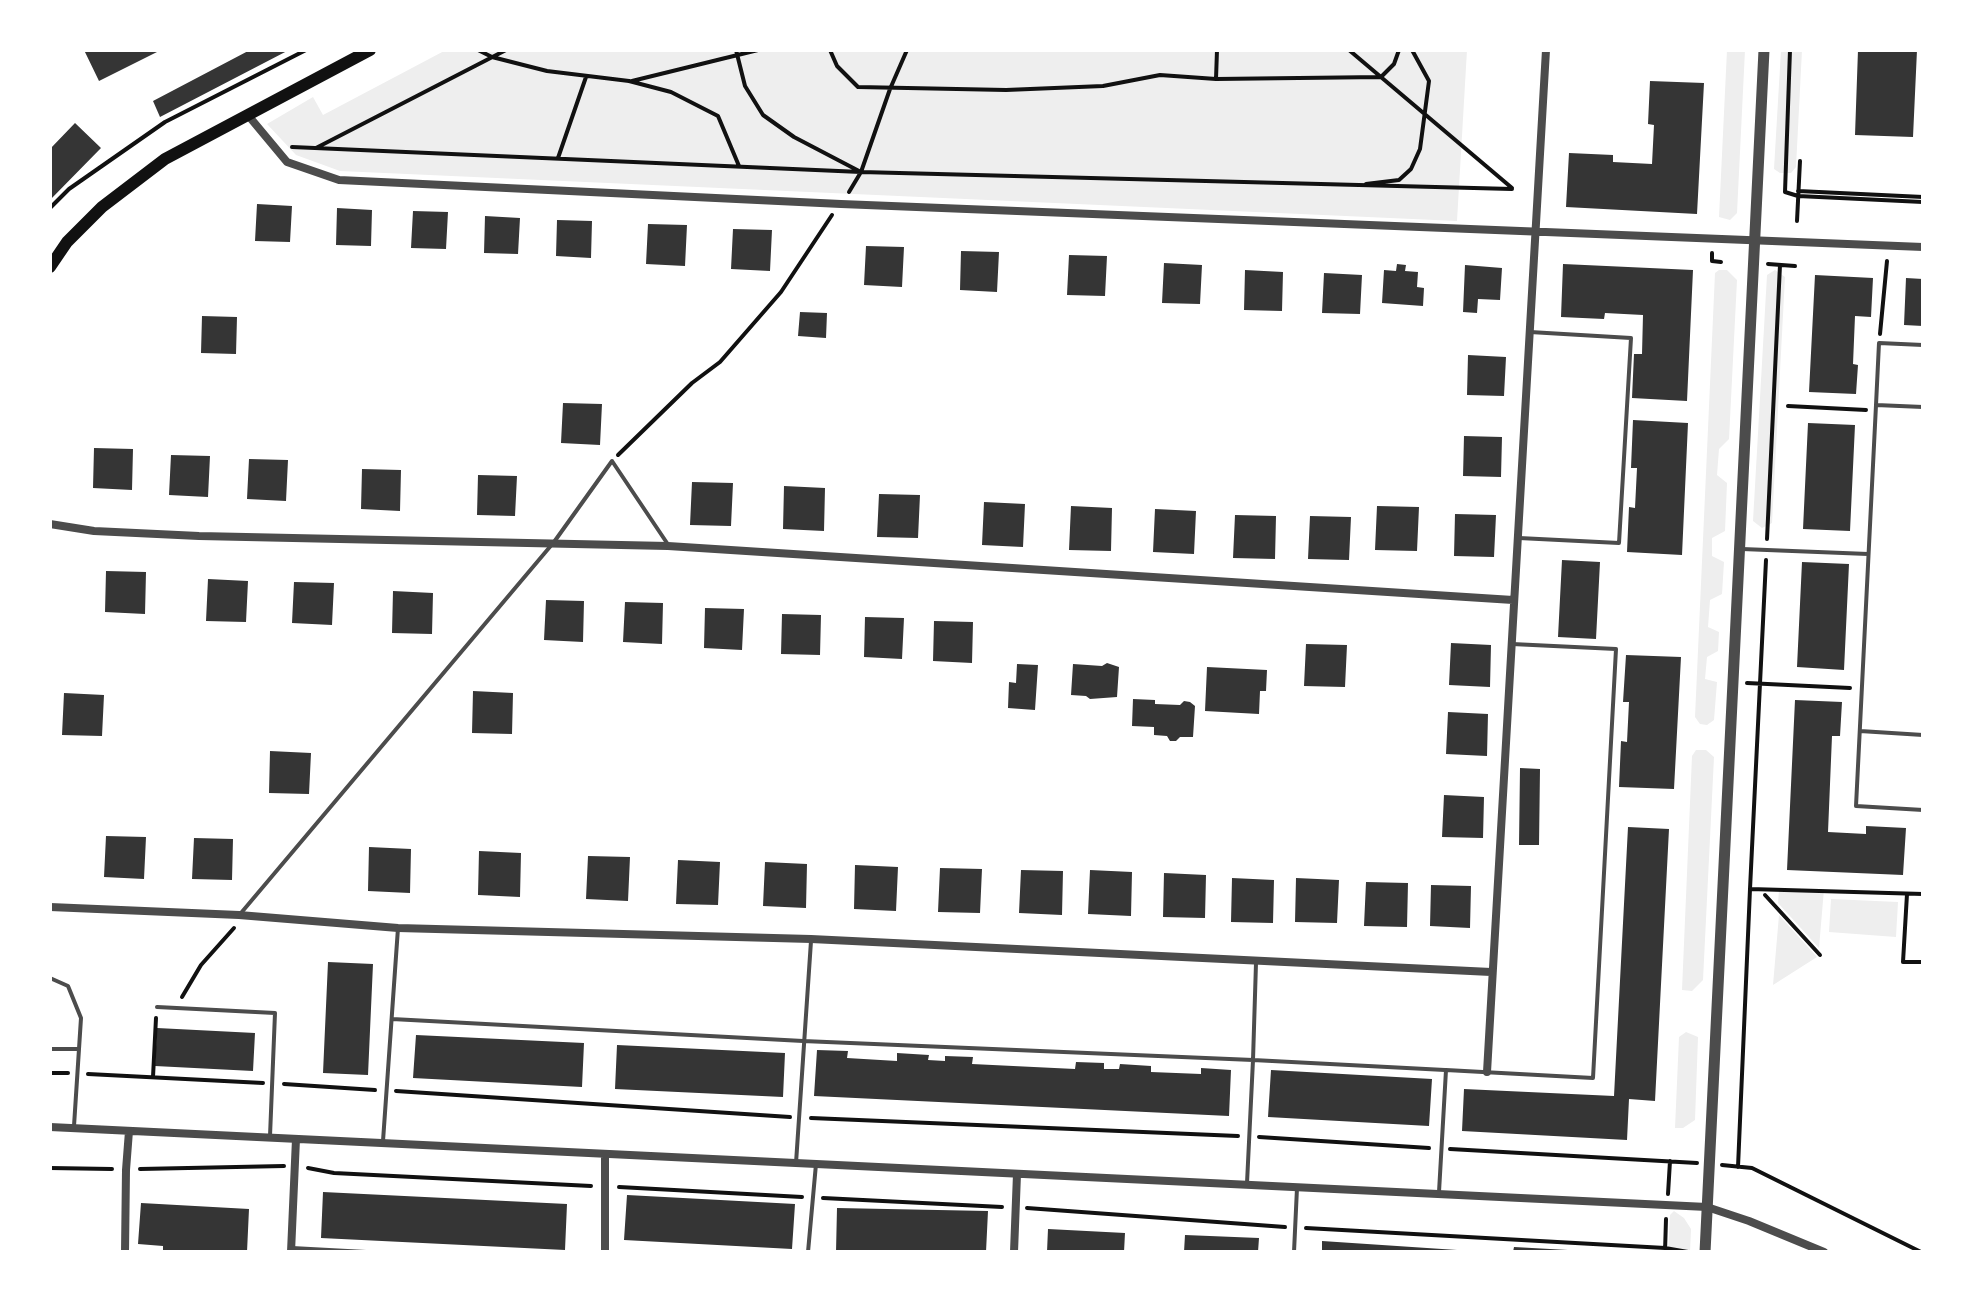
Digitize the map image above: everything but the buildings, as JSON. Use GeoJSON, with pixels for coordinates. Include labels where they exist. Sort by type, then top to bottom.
{"type":"FeatureCollection","features":[{"type":"Feature","properties":{"kind":"main road"},"geometry":{"type":"LineString","coordinates":[[50,267],[67,242],[102,207],[165,159],[370,50]]}},
{"type":"Feature","properties":{"kind":"street"},"geometry":{"type":"LineString","coordinates":[[1487,1072],[1546,50]]}},
{"type":"Feature","properties":{"kind":"street"},"geometry":{"type":"LineString","coordinates":[[1705,1252],[1764,50]]}},
{"type":"Feature","properties":{"kind":"street"},"geometry":{"type":"LineString","coordinates":[[247,114],[287,162],[339,180],[841,204],[1923,247]]}},
{"type":"Feature","properties":{"kind":"street"},"geometry":{"type":"LineString","coordinates":[[50,524],[94,531],[199,536],[668,546],[1513,600]]}},
{"type":"Feature","properties":{"kind":"street"},"geometry":{"type":"LineString","coordinates":[[50,907],[239,915],[398,928],[811,939],[1491,972]]}},
{"type":"Feature","properties":{"kind":"street"},"geometry":{"type":"LineString","coordinates":[[50,1127],[1707,1207],[1824,1252]]}},
{"type":"Feature","properties":{"kind":"street"},"geometry":{"type":"LineString","coordinates":[[125,1252],[129,1131]]}},
{"type":"Feature","properties":{"kind":"street"},"geometry":{"type":"LineString","coordinates":[[290,1251],[296,1139]]}},
{"type":"Feature","properties":{"kind":"street"},"geometry":{"type":"LineString","coordinates":[[605,1154],[605,1252]]}},
{"type":"Feature","properties":{"kind":"street"},"geometry":{"type":"LineString","coordinates":[[1014,1252],[1017,1174]]}},
{"type":"Feature","properties":{"kind":"lane"},"geometry":{"type":"LineString","coordinates":[[1517,538],[1619,543],[1631,338],[1529,332]]}},
{"type":"Feature","properties":{"kind":"lane"},"geometry":{"type":"LineString","coordinates":[[1923,345],[1879,343],[1856,806],[1923,810]]}},
{"type":"Feature","properties":{"kind":"lane"},"geometry":{"type":"LineString","coordinates":[[1876,408],[1923,407]]}},
{"type":"Feature","properties":{"kind":"lane"},"geometry":{"type":"LineString","coordinates":[[239,915],[554,542],[612,461],[668,546]]}},
{"type":"Feature","properties":{"kind":"lane"},"geometry":{"type":"LineString","coordinates":[[1740,549],[1868,554]]}},
{"type":"Feature","properties":{"kind":"lane"},"geometry":{"type":"LineString","coordinates":[[392,1019],[1593,1078],[1616,649],[1511,644]]}},
{"type":"Feature","properties":{"kind":"lane"},"geometry":{"type":"LineString","coordinates":[[1860,731],[1923,735]]}},
{"type":"Feature","properties":{"kind":"lane"},"geometry":{"type":"LineString","coordinates":[[383,1143],[398,928]]}},
{"type":"Feature","properties":{"kind":"lane"},"geometry":{"type":"LineString","coordinates":[[796,1163],[811,939]]}},
{"type":"Feature","properties":{"kind":"lane"},"geometry":{"type":"LineString","coordinates":[[1247,1185],[1256,960]]}},
{"type":"Feature","properties":{"kind":"lane"},"geometry":{"type":"LineString","coordinates":[[50,978],[68,986],[81,1018],[73,1128]]}},
{"type":"Feature","properties":{"kind":"lane"},"geometry":{"type":"LineString","coordinates":[[157,1007],[275,1013],[269,1138]]}},
{"type":"Feature","properties":{"kind":"lane"},"geometry":{"type":"LineString","coordinates":[[50,1049],[79,1049]]}},
{"type":"Feature","properties":{"kind":"lane"},"geometry":{"type":"LineString","coordinates":[[1439,1194],[1446,1070]]}},
{"type":"Feature","properties":{"kind":"lane"},"geometry":{"type":"LineString","coordinates":[[808,1252],[816,1164]]}},
{"type":"Feature","properties":{"kind":"lane"},"geometry":{"type":"LineString","coordinates":[[1294,1252],[1297,1188]]}},
{"type":"Feature","properties":{"kind":"lane"},"geometry":{"type":"LineString","coordinates":[[290,1251],[366,1252]]}},
{"type":"Feature","properties":{"kind":"path"},"geometry":{"type":"LineString","coordinates":[[50,208],[69,189],[165,122],[306,50]]}},
{"type":"Feature","properties":{"kind":"path"},"geometry":{"type":"LineString","coordinates":[[478,50],[492,57],[586,77],[629,81],[671,92],[718,116],[739,166]]}},
{"type":"Feature","properties":{"kind":"path"},"geometry":{"type":"LineString","coordinates":[[316,148],[506,50]]}},
{"type":"Feature","properties":{"kind":"path"},"geometry":{"type":"LineString","coordinates":[[629,81],[758,50]]}},
{"type":"Feature","properties":{"kind":"path"},"geometry":{"type":"LineString","coordinates":[[830,50],[837,66],[858,87],[1006,90],[1103,86],[1160,75],[1216,79],[1381,77],[1394,64],[1399,50]]}},
{"type":"Feature","properties":{"kind":"path"},"geometry":{"type":"LineString","coordinates":[[612,461],[692,383],[720,362],[781,292],[861,172],[907,50]]}},
{"type":"Feature","properties":{"kind":"path"},"geometry":{"type":"LineString","coordinates":[[1216,79],[1217,50]]}},
{"type":"Feature","properties":{"kind":"path"},"geometry":{"type":"LineString","coordinates":[[274,146],[861,172],[1512,189],[1349,50]]}},
{"type":"Feature","properties":{"kind":"path"},"geometry":{"type":"LineString","coordinates":[[1352,186],[1399,180],[1411,169],[1420,149],[1427,116],[1429,81],[1412,50]]}},
{"type":"Feature","properties":{"kind":"path"},"geometry":{"type":"LineString","coordinates":[[1790,50],[1785,192],[1923,200]]}},
{"type":"Feature","properties":{"kind":"path"},"geometry":{"type":"LineString","coordinates":[[736,53],[745,86],[763,115],[794,137],[861,172]]}},
{"type":"Feature","properties":{"kind":"path"},"geometry":{"type":"LineString","coordinates":[[558,159],[586,77]]}},
{"type":"Feature","properties":{"kind":"path"},"geometry":{"type":"LineString","coordinates":[[1797,221],[1800,161]]}},
{"type":"Feature","properties":{"kind":"path"},"geometry":{"type":"LineString","coordinates":[[1712,261],[1721,262]]}},
{"type":"Feature","properties":{"kind":"path"},"geometry":{"type":"LineString","coordinates":[[1879,343],[1887,261]]}},
{"type":"Feature","properties":{"kind":"path"},"geometry":{"type":"LineString","coordinates":[[1766,264],[1795,266]]}},
{"type":"Feature","properties":{"kind":"path"},"geometry":{"type":"LineString","coordinates":[[1738,1167],[1780,265]]}},
{"type":"Feature","properties":{"kind":"path"},"geometry":{"type":"LineString","coordinates":[[1788,406],[1876,408]]}},
{"type":"Feature","properties":{"kind":"path"},"geometry":{"type":"LineString","coordinates":[[1733,682],[1862,688]]}},
{"type":"Feature","properties":{"kind":"path"},"geometry":{"type":"LineString","coordinates":[[1750,889],[1923,894]]}},
{"type":"Feature","properties":{"kind":"path"},"geometry":{"type":"LineString","coordinates":[[1907,894],[1903,962],[1923,962]]}},
{"type":"Feature","properties":{"kind":"path"},"geometry":{"type":"LineString","coordinates":[[1765,895],[1820,955]]}},
{"type":"Feature","properties":{"kind":"path"},"geometry":{"type":"LineString","coordinates":[[189,985],[201,965],[234,929],[239,915]]}},
{"type":"Feature","properties":{"kind":"path"},"geometry":{"type":"LineString","coordinates":[[153,1077],[157,1007]]}},
{"type":"Feature","properties":{"kind":"path"},"geometry":{"type":"LineString","coordinates":[[50,1073],[271,1083],[798,1117],[1250,1137],[1752,1168],[1921,1252]]}},
{"type":"Feature","properties":{"kind":"path"},"geometry":{"type":"LineString","coordinates":[[50,1168],[126,1170],[295,1166],[334,1173],[1017,1207],[1688,1252]]}},
{"type":"Feature","properties":{"kind":"shaded area"},"geometry":{"type":"Polygon","coordinates":[[[446,50],[1467,50],[1457,221],[340,171],[296,155],[267,124],[313,97],[323,115],[446,50]]]}},
{"type":"Feature","properties":{"kind":"shaded area"},"geometry":{"type":"Polygon","coordinates":[[[1727,50],[1745,50],[1737,213],[1730,220],[1719,217],[1727,50]]]}},
{"type":"Feature","properties":{"kind":"shaded area"},"geometry":{"type":"Polygon","coordinates":[[[1781,50],[1802,50],[1796,167],[1791,173],[1780,173],[1774,169],[1781,50]]]}},
{"type":"Feature","properties":{"kind":"shaded area"},"geometry":{"type":"Polygon","coordinates":[[[1727,270],[1737,280],[1729,439],[1719,449],[1717,475],[1727,483],[1725,531],[1712,538],[1712,556],[1724,562],[1722,594],[1710,600],[1708,627],[1719,632],[1718,651],[1707,657],[1705,679],[1717,682],[1714,720],[1707,725],[1700,724],[1695,717],[1715,273],[1727,270]]]}},
{"type":"Feature","properties":{"kind":"shaded area"},"geometry":{"type":"Polygon","coordinates":[[[1775,270],[1785,277],[1772,523],[1762,528],[1753,521],[1767,275],[1775,270]]]}},
{"type":"Feature","properties":{"kind":"shaded area"},"geometry":{"type":"Polygon","coordinates":[[[1696,750],[1706,750],[1714,757],[1703,980],[1692,991],[1682,990],[1692,756],[1696,750]]]}},
{"type":"Feature","properties":{"kind":"shaded area"},"geometry":{"type":"Polygon","coordinates":[[[1824,889],[1819,948],[1778,903],[1779,890],[1824,889]]]}},
{"type":"Feature","properties":{"kind":"shaded area"},"geometry":{"type":"Polygon","coordinates":[[[1831,899],[1898,902],[1896,937],[1829,932],[1831,899]]]}},
{"type":"Feature","properties":{"kind":"shaded area"},"geometry":{"type":"Polygon","coordinates":[[[1779,915],[1817,957],[1773,985],[1779,915]]]}},
{"type":"Feature","properties":{"kind":"shaded area"},"geometry":{"type":"Polygon","coordinates":[[[1686,1032],[1698,1037],[1695,1120],[1683,1128],[1675,1128],[1679,1037],[1686,1032]]]}},
{"type":"Feature","properties":{"kind":"shaded area"},"geometry":{"type":"Polygon","coordinates":[[[1674,1211],[1684,1218],[1691,1229],[1690,1252],[1668,1252],[1670,1215],[1674,1211]]]}}]}
